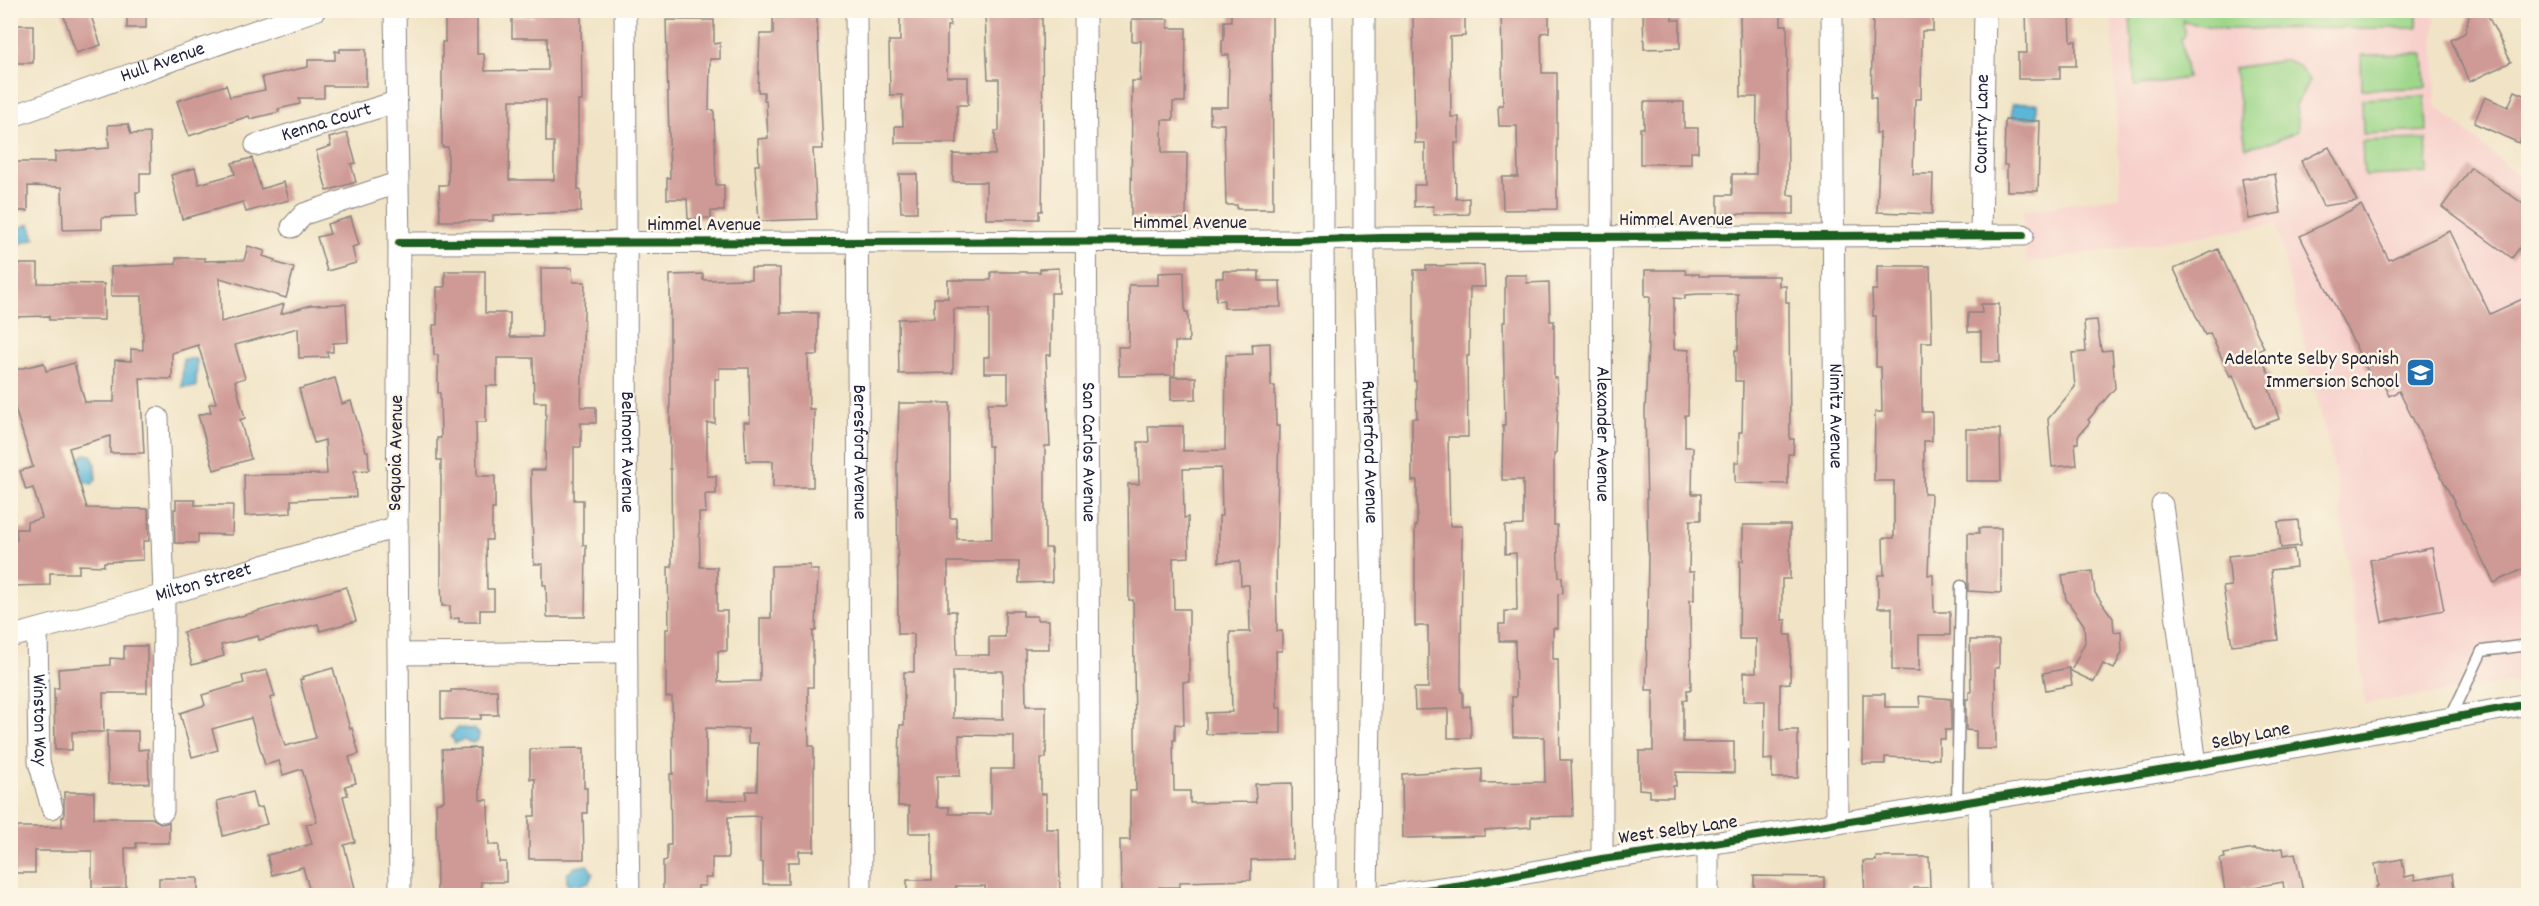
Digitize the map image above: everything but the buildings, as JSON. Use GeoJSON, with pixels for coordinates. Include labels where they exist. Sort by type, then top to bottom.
{"type":"FeatureCollection","features":[{"type":"Feature","properties":{"kind":"street","name":"Hull Avenue"},"geometry":{"type":"LineString","coordinates":[[10,117],[315,10]]}},
{"type":"Feature","properties":{"kind":"street","name":"Sequoia Avenue"},"geometry":{"type":"LineString","coordinates":[[395,10],[399,243],[397,527],[400,896]]}},
{"type":"Feature","properties":{"kind":"street","name":"Belmont Avenue"},"geometry":{"type":"LineString","coordinates":[[625,10],[627,243],[625,652],[628,896]]}},
{"type":"Feature","properties":{"kind":"street","name":"Beresford Avenue"},"geometry":{"type":"LineString","coordinates":[[856,10],[861,896]]}},
{"type":"Feature","properties":{"kind":"street","name":"San Carlos Avenue"},"geometry":{"type":"LineString","coordinates":[[1085,10],[1090,896]]}},
{"type":"Feature","properties":{"kind":"street"},"geometry":{"type":"LineString","coordinates":[[1322,10],[1326,896]]}},
{"type":"Feature","properties":{"kind":"street","name":"Rutherford Avenue"},"geometry":{"type":"LineString","coordinates":[[1364,10],[1364,239],[1372,594],[1367,896]]}},
{"type":"Feature","properties":{"kind":"street","name":"Alexander Avenue"},"geometry":{"type":"LineString","coordinates":[[1601,10],[1602,859]]}},
{"type":"Feature","properties":{"kind":"street","name":"Nimitz Avenue"},"geometry":{"type":"LineString","coordinates":[[1832,10],[1837,823]]}},
{"type":"Feature","properties":{"kind":"street","name":"Country Lane"},"geometry":{"type":"LineString","coordinates":[[1981,236],[1985,10]]}},
{"type":"Feature","properties":{"kind":"street","name":"Kenna Court"},"geometry":{"type":"LineString","coordinates":[[256,145],[396,102]]}},
{"type":"Feature","properties":{"kind":"street"},"geometry":{"type":"LineString","coordinates":[[292,227],[304,214],[397,183]]}},
{"type":"Feature","properties":{"kind":"street","name":"Himmel Avenue"},"geometry":{"type":"LineString","coordinates":[[399,243],[2023,235]]}},
{"type":"Feature","properties":{"kind":"street"},"geometry":{"type":"LineString","coordinates":[[158,418],[164,595],[162,811]]}},
{"type":"Feature","properties":{"kind":"street","name":"Selby Lane"},"geometry":{"type":"LineString","coordinates":[[2162,505],[2196,765]]}},
{"type":"Feature","properties":{"kind":"street","name":"Milton Street"},"geometry":{"type":"LineString","coordinates":[[10,637],[397,527]]}},
{"type":"Feature","properties":{"kind":"street","name":"Winston Way"},"geometry":{"type":"LineString","coordinates":[[37,630],[39,762],[52,808]]}},
{"type":"Feature","properties":{"kind":"street"},"geometry":{"type":"LineString","coordinates":[[399,654],[625,652]]}},
{"type":"Feature","properties":{"kind":"street","name":"Selby Lane"},"geometry":{"type":"LineString","coordinates":[[1979,799],[2196,765],[2529,704]]}},
{"type":"Feature","properties":{"kind":"street"},"geometry":{"type":"LineString","coordinates":[[1979,799],[1980,896]]}},
{"type":"Feature","properties":{"kind":"street","name":"West Selby Lane"},"geometry":{"type":"LineString","coordinates":[[1382,896],[1463,890],[1602,859],[1708,844],[1979,799]]}},
{"type":"Feature","properties":{"kind":"street"},"geometry":{"type":"LineString","coordinates":[[1708,844],[1708,896]]}},
{"type":"Feature","properties":{"kind":"lane"},"geometry":{"type":"LineString","coordinates":[[1957,803],[1961,586]]}},
{"type":"Feature","properties":{"kind":"lane"},"geometry":{"type":"LineString","coordinates":[[2451,717],[2482,651],[2529,645]]}},
{"type":"Feature","properties":{"kind":"shaded area","name":"Adelante Selby Spanish Immersion School"},"geometry":{"type":"Polygon","coordinates":[[[2119,11],[2435,11],[2435,105],[2528,184],[2528,680],[2365,704],[2337,482],[2276,224],[2027,263],[2022,211],[2120,196],[2112,21],[2119,11]]]}},
{"type":"Feature","properties":{"kind":"green space"},"geometry":{"type":"Polygon","coordinates":[[[2182,11],[2417,11],[2417,28],[2226,29],[2184,22],[2183,19],[2184,37],[2181,38],[2187,78],[2135,86],[2130,16],[2182,13],[2182,11]]]}},
{"type":"Feature","properties":{"kind":"green space"},"geometry":{"type":"Polygon","coordinates":[[[2424,54],[2426,88],[2362,89],[2361,55],[2424,54]]]}},
{"type":"Feature","properties":{"kind":"green space"},"geometry":{"type":"Polygon","coordinates":[[[2286,60],[2297,64],[2309,81],[2296,105],[2298,131],[2274,141],[2246,147],[2234,68],[2286,60]]]}},
{"type":"Feature","properties":{"kind":"green space"},"geometry":{"type":"Polygon","coordinates":[[[2425,96],[2427,131],[2363,134],[2362,99],[2425,96]]]}},
{"type":"Feature","properties":{"kind":"green space"},"geometry":{"type":"Polygon","coordinates":[[[2426,139],[2428,173],[2364,176],[2362,141],[2426,139]]]}},
{"type":"Feature","properties":{"kind":"water"},"geometry":{"type":"Polygon","coordinates":[[[2037,103],[2037,118],[2012,118],[2012,104],[2037,103]]]}},
{"type":"Feature","properties":{"kind":"water"},"geometry":{"type":"Polygon","coordinates":[[[30,224],[35,238],[11,247],[11,231],[30,224]]]}},
{"type":"Feature","properties":{"kind":"water"},"geometry":{"type":"Polygon","coordinates":[[[183,359],[197,359],[196,387],[182,387],[183,359]]]}},
{"type":"Feature","properties":{"kind":"water"},"geometry":{"type":"Polygon","coordinates":[[[85,454],[91,455],[95,463],[96,480],[92,484],[84,482],[78,460],[85,454]]]}},
{"type":"Feature","properties":{"kind":"water"},"geometry":{"type":"Polygon","coordinates":[[[457,728],[474,729],[479,735],[478,740],[473,743],[463,740],[455,743],[451,736],[457,728]]]}},
{"type":"Feature","properties":{"kind":"water"},"geometry":{"type":"Polygon","coordinates":[[[587,865],[593,873],[589,882],[579,885],[567,884],[567,874],[575,867],[587,865]]]}},
{"type":"Feature","properties":{"kind":"cycle path"},"geometry":{"type":"LineString","coordinates":[[399,243],[1296,241],[1381,238],[2023,235]]}},
{"type":"Feature","properties":{"kind":"cycle path"},"geometry":{"type":"LineString","coordinates":[[1382,896],[1463,885],[1602,859],[2196,765],[2528,704]]}},
{"type":"Feature","properties":{"kind":"place","name":"Adelante Selby Spanish Immersion School"},"geometry":{"type":"Point","coordinates":[2420,372]}}]}
